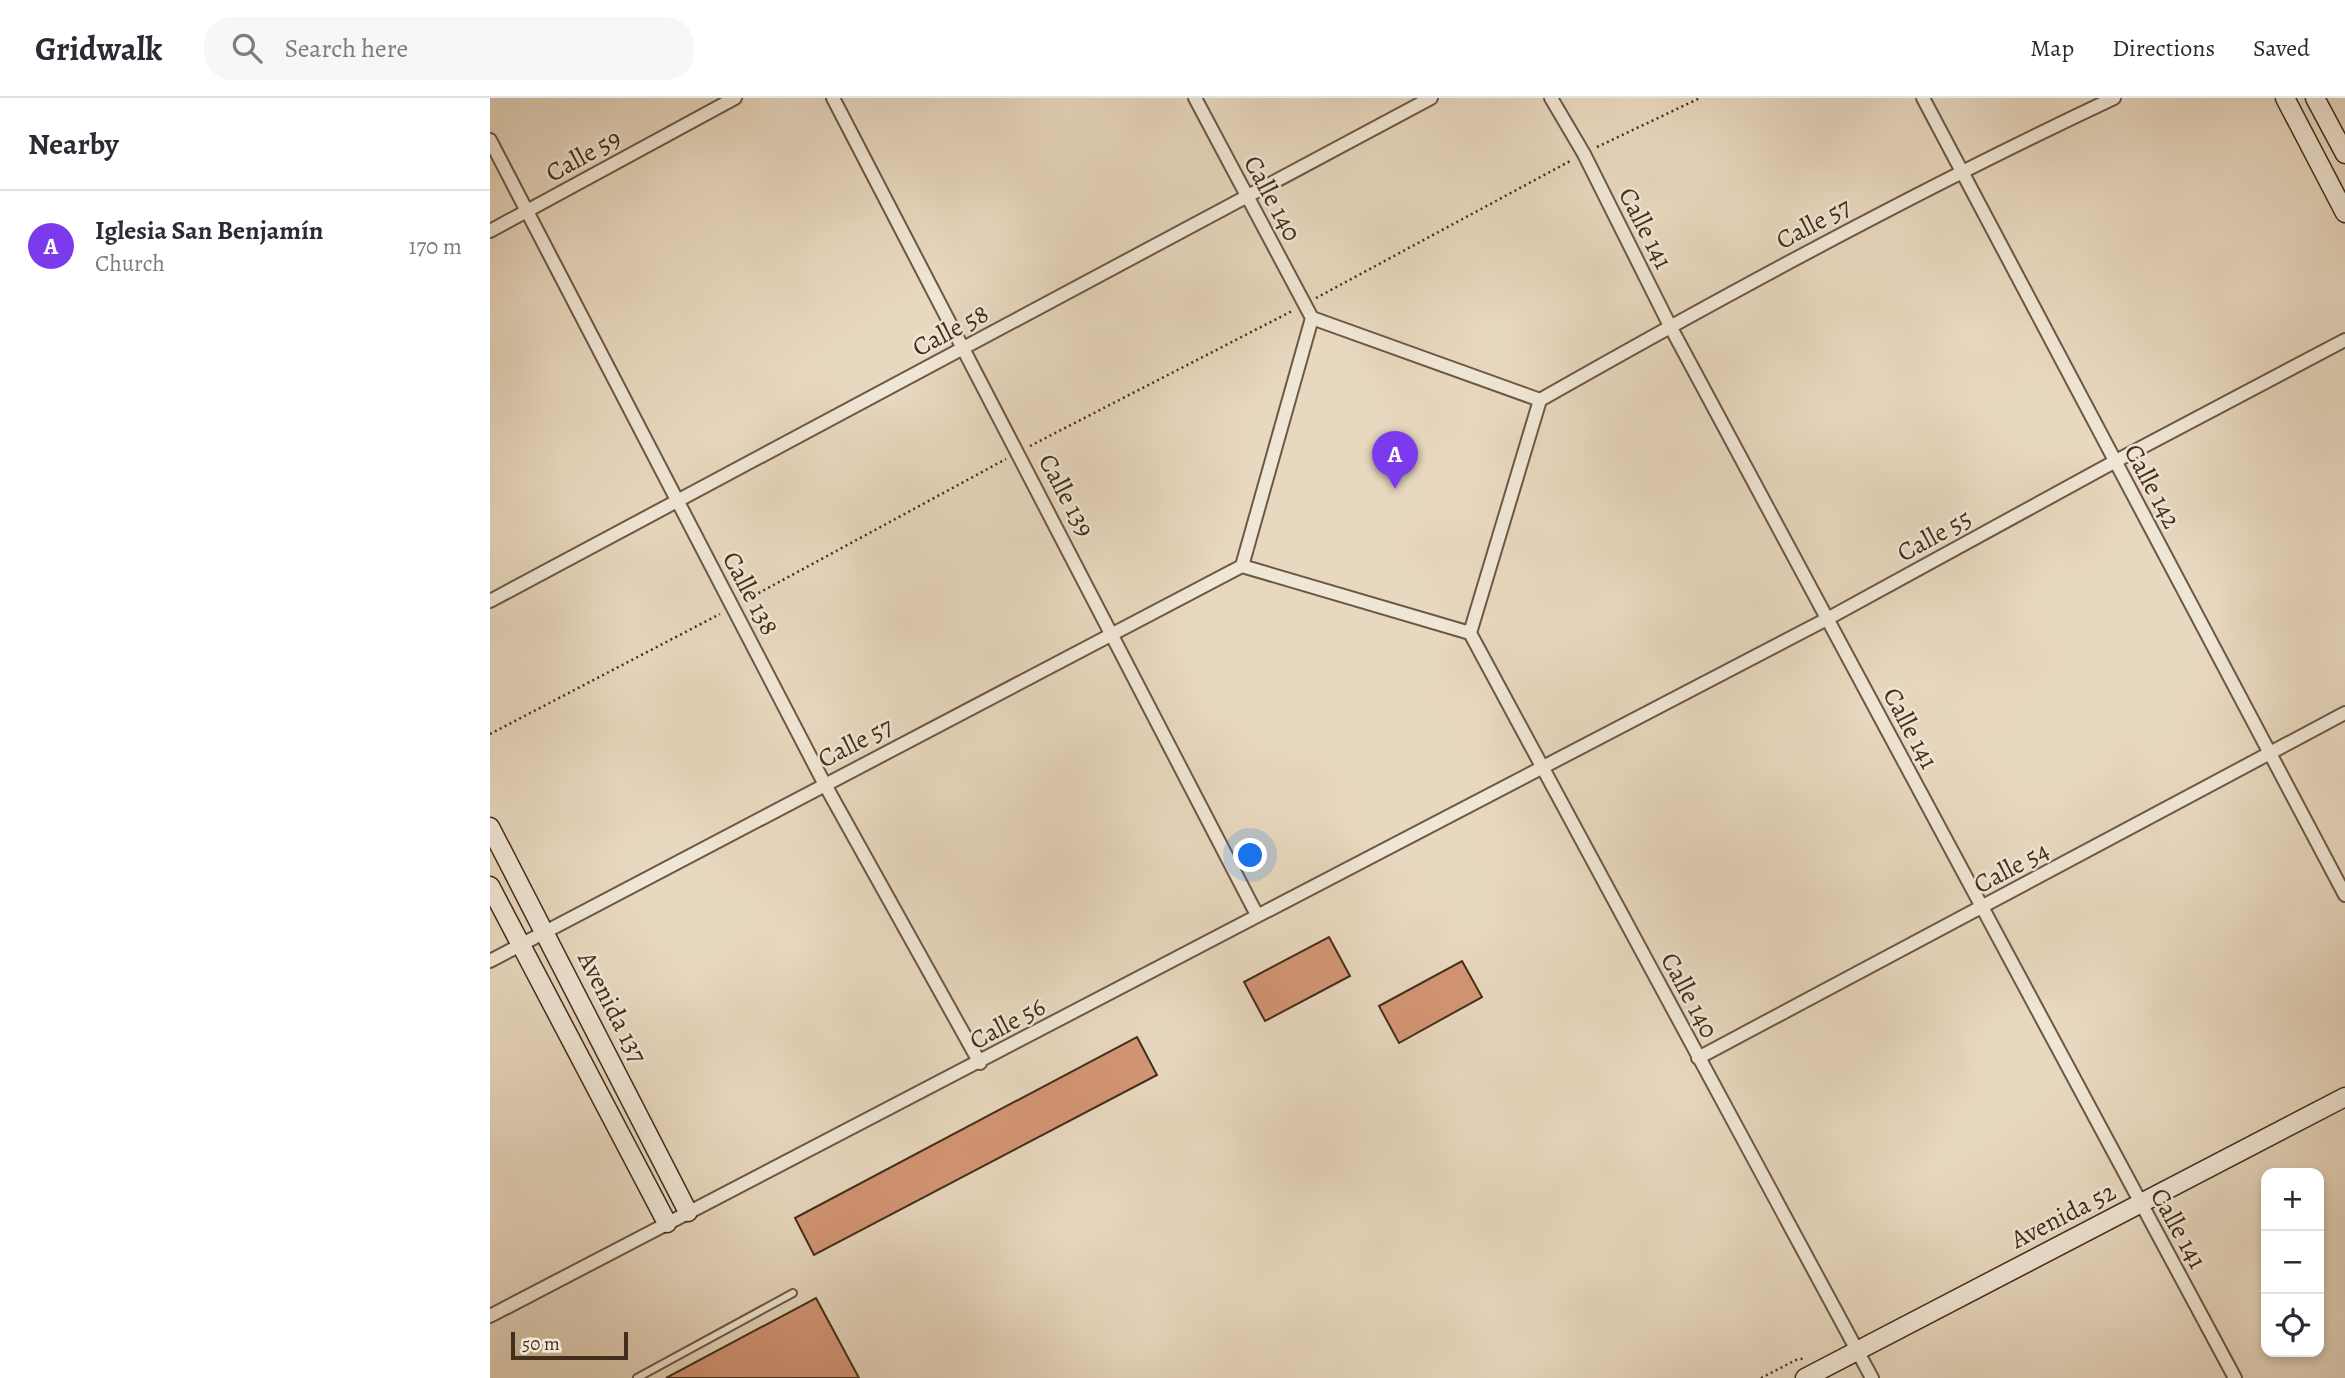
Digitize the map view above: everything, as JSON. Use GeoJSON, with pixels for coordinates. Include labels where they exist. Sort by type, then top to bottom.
{"type":"FeatureCollection","features":[{"type":"Feature","properties":{"kind":"main road"},"geometry":{"type":"LineString","coordinates":[[2285,98],[2345,213]]}},
{"type":"Feature","properties":{"kind":"main road"},"geometry":{"type":"LineString","coordinates":[[2315,98],[2345,154]]}},
{"type":"Feature","properties":{"kind":"main road","name":"Avenida 137"},"geometry":{"type":"LineString","coordinates":[[490,827],[688,1212]]}},
{"type":"Feature","properties":{"kind":"main road","name":"Avenida 137"},"geometry":{"type":"LineString","coordinates":[[490,886],[667,1223]]}},
{"type":"Feature","properties":{"kind":"main road","name":"Avenida 52"},"geometry":{"type":"LineString","coordinates":[[1805,1378],[2345,1097]]}},
{"type":"Feature","properties":{"kind":"street","name":"Calle 59"},"geometry":{"type":"LineString","coordinates":[[490,231],[735,98]]}},
{"type":"Feature","properties":{"kind":"street","name":"Calle 139"},"geometry":{"type":"LineString","coordinates":[[833,98],[1257,915]]}},
{"type":"Feature","properties":{"kind":"street","name":"Calle 140"},"geometry":{"type":"LineString","coordinates":[[1195,98],[1311,318]]}},
{"type":"Feature","properties":{"kind":"street","name":"Calle 58"},"geometry":{"type":"LineString","coordinates":[[490,601],[1430,98]]}},
{"type":"Feature","properties":{"kind":"street","name":"Calle 141"},"geometry":{"type":"LineString","coordinates":[[1551,98],[1584,154],[1670,326],[2235,1378]]}},
{"type":"Feature","properties":{"kind":"street","name":"Calle 142"},"geometry":{"type":"LineString","coordinates":[[1923,98],[2345,895]]}},
{"type":"Feature","properties":{"kind":"street","name":"Calle 57"},"geometry":{"type":"LineString","coordinates":[[1539,400],[1670,326],[1961,170],[2114,98]]}},
{"type":"Feature","properties":{"kind":"street","name":"Calle 138"},"geometry":{"type":"LineString","coordinates":[[490,141],[824,783],[980,1063]]}},
{"type":"Feature","properties":{"kind":"street"},"geometry":{"type":"LineString","coordinates":[[1311,318],[1539,400],[1470,633],[1242,566],[1311,318]]}},
{"type":"Feature","properties":{"kind":"street","name":"Calle 55"},"geometry":{"type":"LineString","coordinates":[[1544,768],[2345,340]]}},
{"type":"Feature","properties":{"kind":"street","name":"Calle 57"},"geometry":{"type":"LineString","coordinates":[[490,961],[824,783],[1114,635],[1242,566]]}},
{"type":"Feature","properties":{"kind":"street","name":"Calle 140"},"geometry":{"type":"LineString","coordinates":[[1470,633],[1872,1378]]}},
{"type":"Feature","properties":{"kind":"street","name":"Calle 54"},"geometry":{"type":"LineString","coordinates":[[1698,1058],[2345,713]]}},
{"type":"Feature","properties":{"kind":"street","name":"Calle 56"},"geometry":{"type":"LineString","coordinates":[[490,1316],[1544,768]]}},
{"type":"Feature","properties":{"kind":"lane"},"geometry":{"type":"LineString","coordinates":[[637,1378],[793,1293]]}},
{"type":"Feature","properties":{"kind":"path"},"geometry":{"type":"LineString","coordinates":[[490,734],[1584,154],[1700,98]]}},
{"type":"Feature","properties":{"kind":"path"},"geometry":{"type":"LineString","coordinates":[[1761,1378],[1796,1360],[1812,1358]]}},
{"type":"Feature","properties":{"kind":"building"},"geometry":{"type":"Polygon","coordinates":[[[1329,937],[1350,976],[1265,1021],[1244,982],[1329,937]]]}},
{"type":"Feature","properties":{"kind":"building"},"geometry":{"type":"Polygon","coordinates":[[[1462,961],[1482,997],[1399,1043],[1379,1006],[1462,961]]]}},
{"type":"Feature","properties":{"kind":"building"},"geometry":{"type":"Polygon","coordinates":[[[1137,1037],[1157,1075],[814,1255],[795,1218],[1137,1037]]]}},
{"type":"Feature","properties":{"kind":"building"},"geometry":{"type":"Polygon","coordinates":[[[816,1298],[859,1378],[666,1378],[816,1298]]]}},
{"type":"Feature","properties":{"kind":"place","name":"Iglesia San Benjamín"},"geometry":{"type":"Point","coordinates":[1395,489]}}]}
